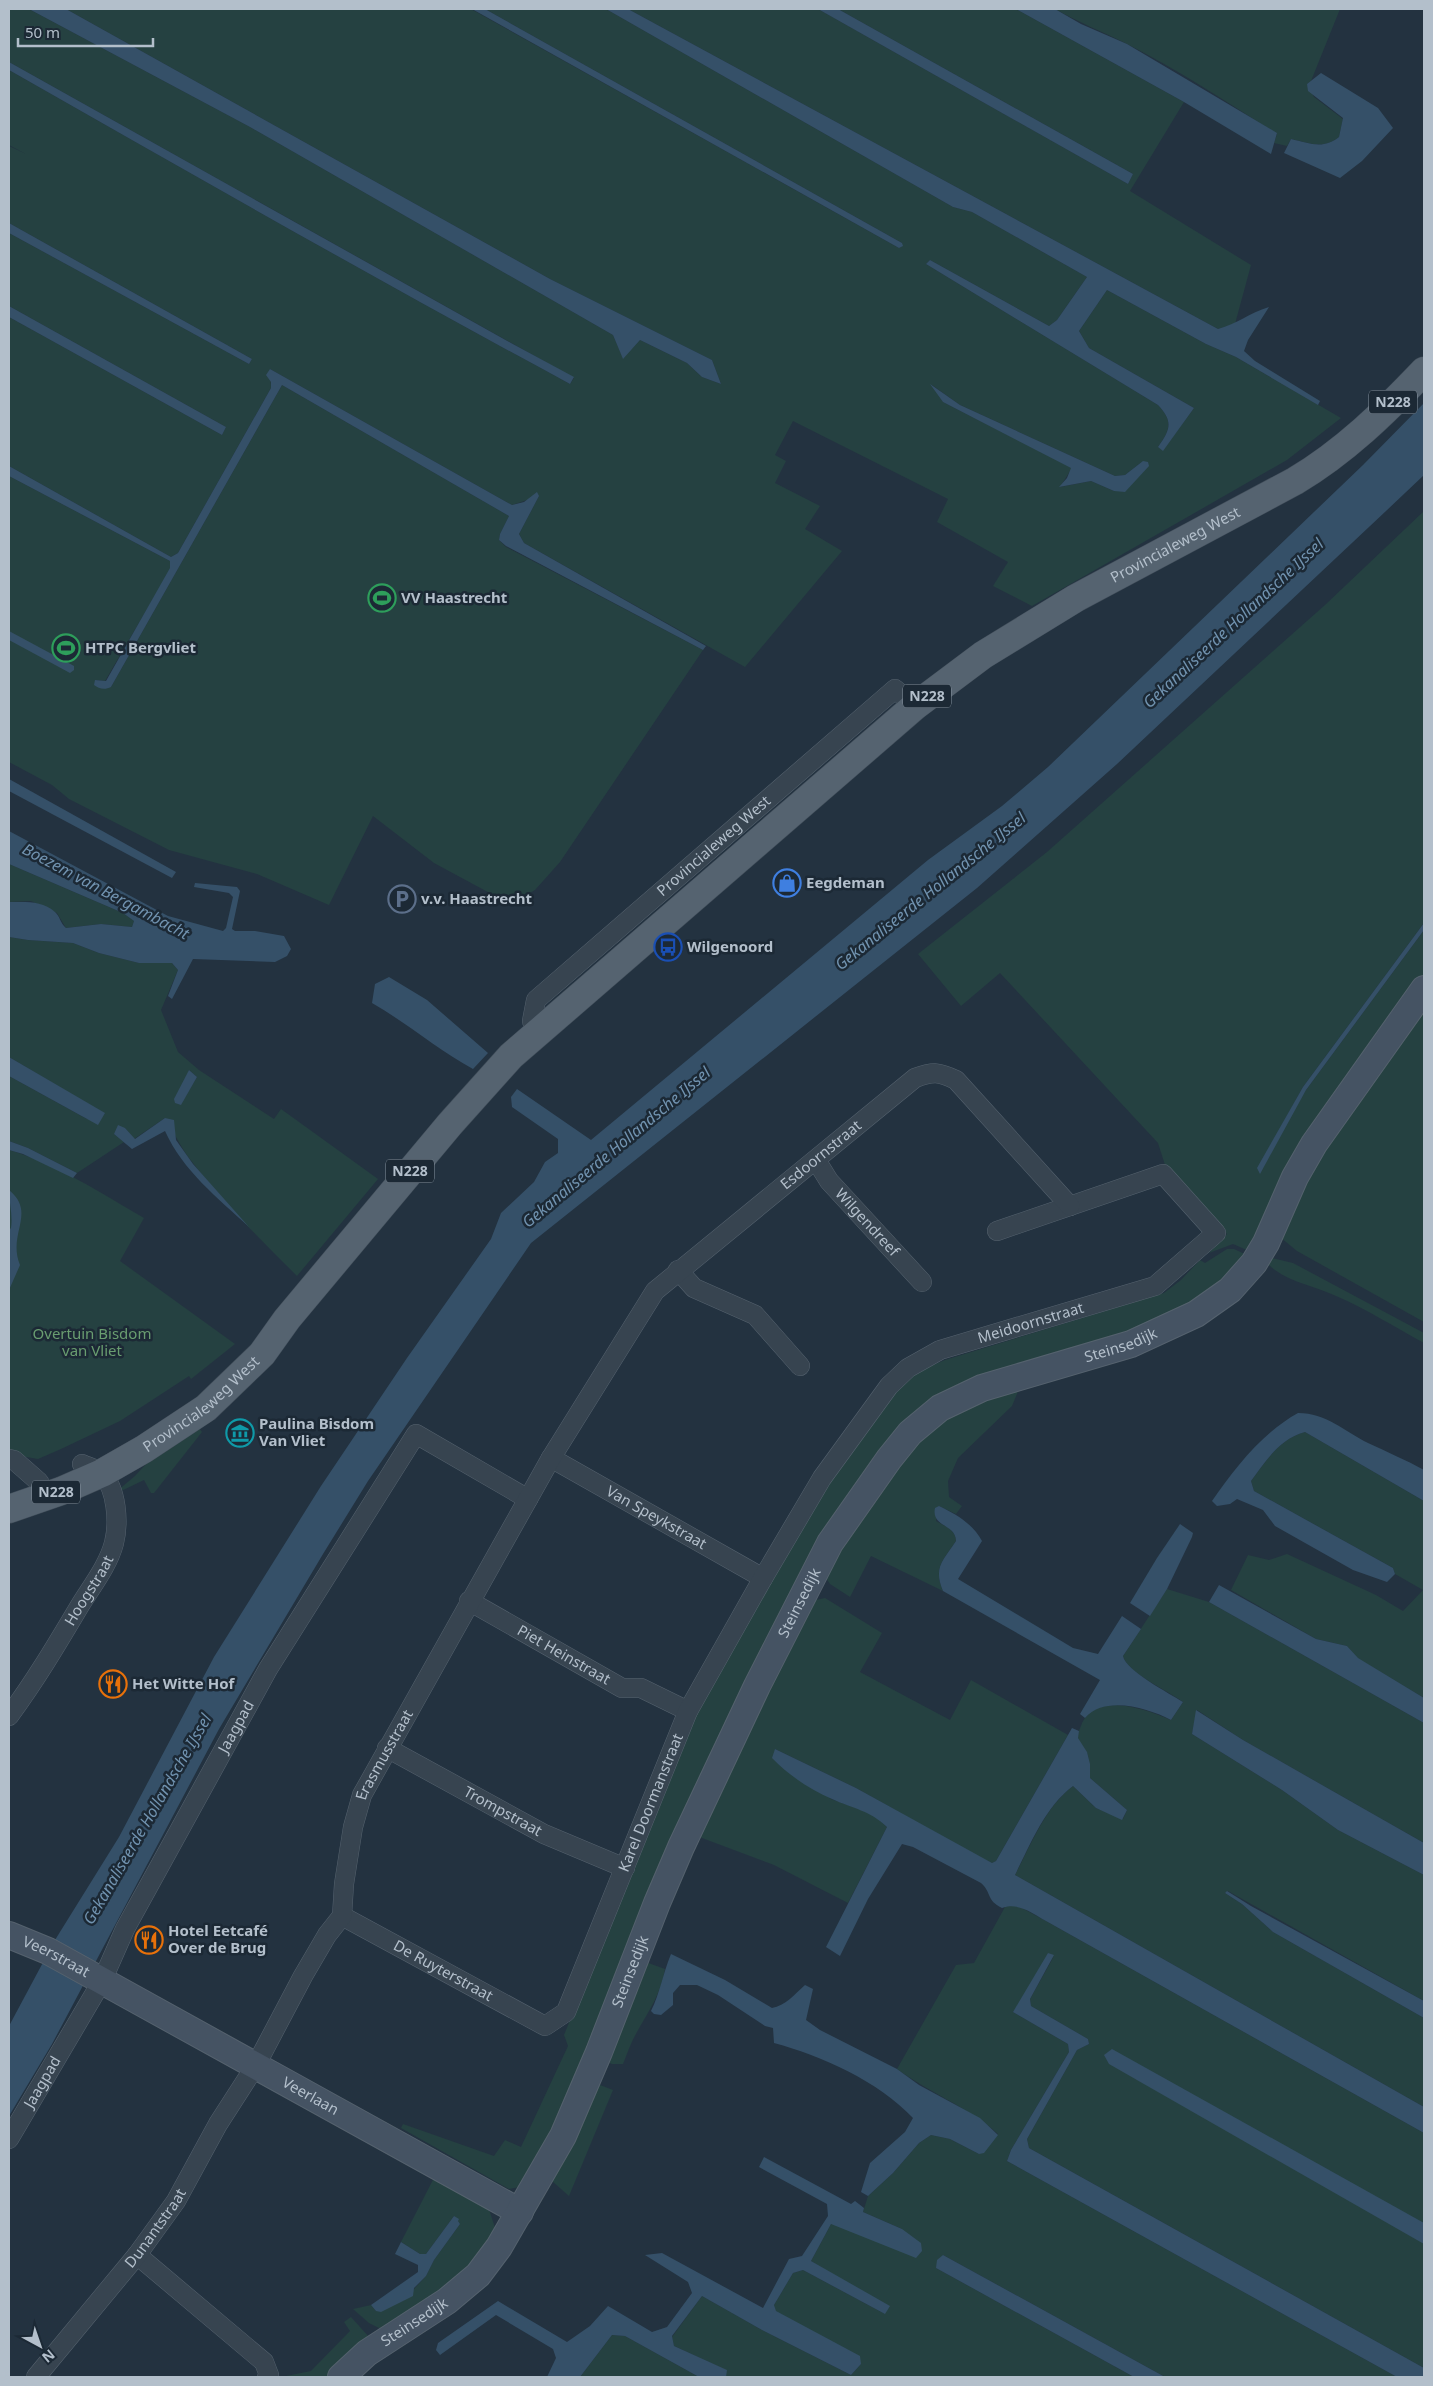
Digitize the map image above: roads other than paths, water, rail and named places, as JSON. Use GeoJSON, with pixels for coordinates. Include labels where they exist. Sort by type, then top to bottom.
{"type":"FeatureCollection","features":[{"type":"Feature","properties":{"kind":"main road","name":"Provincialeweg West"},"geometry":{"type":"LineString","coordinates":[[92,1468],[124,1443],[193,1399],[287,1319],[450,1124],[511,1056],[915,706],[983,655],[1076,598],[1295,481],[1327,461],[1362,432],[1424,371]]}},
{"type":"Feature","properties":{"kind":"main road","name":"N228"},"geometry":{"type":"LineString","coordinates":[[9,1492],[92,1468]]}},
{"type":"Feature","properties":{"kind":"main road","name":"N228"},"geometry":{"type":"LineString","coordinates":[[9,1508],[61,1490],[92,1468]]}},
{"type":"Feature","properties":{"kind":"street","name":"Steinsedijk"},"geometry":{"type":"LineString","coordinates":[[341,2377],[367,2353],[448,2302],[478,2275],[520,2212],[567,2128],[657,1903],[757,1686],[830,1543],[889,1459],[924,1420],[960,1397],[982,1388],[1131,1344],[1196,1314],[1230,1290],[1257,1258],[1295,1177],[1314,1144],[1424,989]]}},
{"type":"Feature","properties":{"kind":"street","name":"Esdoornstraat"},"geometry":{"type":"LineString","coordinates":[[551,1458],[655,1291],[678,1270],[915,1078],[930,1072],[942,1074],[956,1080],[1070,1206]]}},
{"type":"Feature","properties":{"kind":"street","name":"Wilgendreef"},"geometry":{"type":"LineString","coordinates":[[816,1160],[829,1181],[922,1282]]}},
{"type":"Feature","properties":{"kind":"street","name":"Meidoornstraat"},"geometry":{"type":"LineString","coordinates":[[763,1578],[822,1478],[889,1386],[908,1368],[940,1350],[1155,1286],[1216,1233],[1163,1174],[1070,1206]]}},
{"type":"Feature","properties":{"kind":"street"},"geometry":{"type":"LineString","coordinates":[[997,1232],[1070,1206]]}},
{"type":"Feature","properties":{"kind":"street"},"geometry":{"type":"LineString","coordinates":[[678,1270],[694,1288],[755,1315],[800,1366]]}},
{"type":"Feature","properties":{"kind":"street","name":"Jaagpad"},"geometry":{"type":"LineString","coordinates":[[9,2139],[96,1978],[125,1930],[268,1669],[416,1434],[528,1499]]}},
{"type":"Feature","properties":{"kind":"street","name":"Van Speykstraat"},"geometry":{"type":"LineString","coordinates":[[551,1458],[763,1578]]}},
{"type":"Feature","properties":{"kind":"street","name":"Erasmusstraat"},"geometry":{"type":"LineString","coordinates":[[342,1916],[344,1884],[356,1810],[387,1748],[551,1458]]}},
{"type":"Feature","properties":{"kind":"street"},"geometry":{"type":"LineString","coordinates":[[9,1459],[14,1460],[39,1482]]}},
{"type":"Feature","properties":{"kind":"street","name":"Hoogstraat"},"geometry":{"type":"LineString","coordinates":[[9,1716],[38,1674],[108,1559],[114,1543],[116,1520],[111,1489],[92,1468]]}},
{"type":"Feature","properties":{"kind":"street","name":"Karel Doormanstraat"},"geometry":{"type":"LineString","coordinates":[[545,2026],[566,2012],[688,1711],[763,1578]]}},
{"type":"Feature","properties":{"kind":"street","name":"Piet Heinstraat"},"geometry":{"type":"LineString","coordinates":[[469,1602],[622,1688],[641,1688],[688,1711]]}},
{"type":"Feature","properties":{"kind":"street","name":"Trompstraat"},"geometry":{"type":"LineString","coordinates":[[387,1748],[544,1834],[625,1868]]}},
{"type":"Feature","properties":{"kind":"street"},"geometry":{"type":"LineString","coordinates":[[256,2065],[303,1976],[327,1935],[342,1916]]}},
{"type":"Feature","properties":{"kind":"street","name":"De Ruyterstraat"},"geometry":{"type":"LineString","coordinates":[[342,1916],[545,2026]]}},
{"type":"Feature","properties":{"kind":"street","name":"Veerstraat"},"geometry":{"type":"LineString","coordinates":[[9,1935],[48,1951],[96,1978]]}},
{"type":"Feature","properties":{"kind":"street","name":"Veerlaan"},"geometry":{"type":"LineString","coordinates":[[96,1978],[520,2212]]}},
{"type":"Feature","properties":{"kind":"street","name":"Dunantstraat"},"geometry":{"type":"LineString","coordinates":[[36,2377],[137,2255],[176,2201],[218,2124],[256,2065]]}},
{"type":"Feature","properties":{"kind":"street"},"geometry":{"type":"LineString","coordinates":[[137,2255],[264,2362],[269,2375],[267,2377]]}},
{"type":"Feature","properties":{"kind":"water"},"geometry":{"type":"Polygon","coordinates":[[[29,9],[66,9],[550,279],[712,360],[721,384],[702,377],[687,363],[640,340],[623,359],[613,335],[250,127],[29,9]]]}},
{"type":"Feature","properties":{"kind":"water"},"geometry":{"type":"Polygon","coordinates":[[[472,9],[485,9],[902,243],[903,246],[899,248],[472,9]]]}},
{"type":"Feature","properties":{"kind":"water"},"geometry":{"type":"Polygon","coordinates":[[[606,9],[628,9],[1218,329],[1269,307],[1248,340],[1244,351],[1255,361],[1320,401],[1318,405],[1236,357],[1206,344],[1107,290],[1079,331],[1089,348],[1194,408],[1163,451],[1158,447],[1168,430],[1168,421],[1158,405],[926,264],[930,260],[1049,326],[1057,320],[1087,277],[972,212],[953,207],[606,9]]]}},
{"type":"Feature","properties":{"kind":"water"},"geometry":{"type":"Polygon","coordinates":[[[818,9],[838,9],[1133,174],[1128,184],[818,9]]]}},
{"type":"Feature","properties":{"kind":"water"},"geometry":{"type":"Polygon","coordinates":[[[1016,9],[1055,9],[1081,24],[1127,44],[1277,133],[1271,154],[1184,102],[1016,9]]]}},
{"type":"Feature","properties":{"kind":"water"},"geometry":{"type":"Polygon","coordinates":[[[9,62],[574,377],[570,384],[358,268],[9,70],[9,62]]]}},
{"type":"Feature","properties":{"kind":"water"},"geometry":{"type":"Polygon","coordinates":[[[1321,73],[1378,108],[1393,128],[1362,161],[1340,178],[1284,153],[1291,139],[1310,144],[1322,144],[1339,137],[1343,118],[1308,91],[1307,84],[1321,73]]]}},
{"type":"Feature","properties":{"kind":"water"},"geometry":{"type":"Polygon","coordinates":[[[9,223],[252,359],[249,364],[9,233],[9,223]]]}},
{"type":"Feature","properties":{"kind":"water"},"geometry":{"type":"Polygon","coordinates":[[[9,306],[226,427],[222,435],[9,317],[9,306]]]}},
{"type":"Feature","properties":{"kind":"water"},"geometry":{"type":"Polygon","coordinates":[[[270,369],[512,505],[524,502],[537,492],[539,496],[519,534],[524,543],[706,646],[703,650],[506,546],[499,540],[509,516],[282,385],[111,687],[104,689],[94,685],[95,680],[106,681],[170,568],[170,561],[9,476],[9,466],[171,557],[178,553],[271,388],[271,382],[266,375],[270,369]]]}},
{"type":"Feature","properties":{"kind":"water"},"geometry":{"type":"Polygon","coordinates":[[[930,384],[960,405],[1115,476],[1125,475],[1143,461],[1148,462],[1149,466],[1125,492],[1114,491],[1091,481],[1059,487],[1067,478],[1071,468],[943,402],[930,384]]]}},
{"type":"Feature","properties":{"kind":"water","name":"Gekanaliseerde Hollandsche IJssel"},"geometry":{"type":"Polygon","coordinates":[[[1424,403],[1424,475],[1386,511],[1117,764],[977,888],[531,1243],[368,1481],[323,1554],[219,1729],[52,2044],[9,2116],[9,2026],[55,1940],[119,1837],[214,1657],[321,1486],[407,1358],[491,1239],[501,1213],[534,1182],[545,1162],[558,1153],[558,1139],[512,1107],[511,1097],[517,1089],[591,1140],[928,860],[1002,806],[1048,767],[1363,465],[1424,403]]]}},
{"type":"Feature","properties":{"kind":"water"},"geometry":{"type":"Polygon","coordinates":[[[9,631],[74,666],[74,670],[70,673],[9,640],[9,631]]]}},
{"type":"Feature","properties":{"kind":"water"},"geometry":{"type":"Polygon","coordinates":[[[9,779],[176,872],[172,878],[9,791],[9,779]]]}},
{"type":"Feature","properties":{"kind":"water","name":"Boezem van Bergambacht"},"geometry":{"type":"Polygon","coordinates":[[[9,831],[168,916],[223,931],[226,928],[233,897],[229,893],[194,887],[195,883],[237,887],[240,891],[232,929],[235,931],[255,931],[284,936],[291,949],[287,956],[275,962],[193,959],[172,999],[168,996],[178,970],[172,963],[139,963],[99,953],[73,943],[9,937],[9,902],[33,902],[45,905],[57,914],[66,928],[101,924],[132,927],[134,921],[123,913],[9,864],[9,831]]]}},
{"type":"Feature","properties":{"kind":"water"},"geometry":{"type":"Polygon","coordinates":[[[1424,923],[1424,930],[1306,1090],[1260,1174],[1257,1168],[1303,1087],[1424,923]]]}},
{"type":"Feature","properties":{"kind":"water"},"geometry":{"type":"Polygon","coordinates":[[[389,977],[427,1000],[488,1053],[473,1069],[372,1003],[375,984],[389,977]]]}},
{"type":"Feature","properties":{"kind":"water"},"geometry":{"type":"Polygon","coordinates":[[[9,1057],[105,1113],[98,1125],[9,1076],[9,1057]]]}},
{"type":"Feature","properties":{"kind":"water"},"geometry":{"type":"Polygon","coordinates":[[[189,1070],[197,1077],[181,1105],[175,1103],[174,1099],[189,1070]]]}},
{"type":"Feature","properties":{"kind":"water"},"geometry":{"type":"Polygon","coordinates":[[[165,1118],[174,1120],[176,1140],[193,1164],[249,1227],[191,1171],[181,1159],[165,1131],[132,1149],[114,1134],[118,1125],[125,1128],[135,1139],[165,1118]]]}},
{"type":"Feature","properties":{"kind":"water"},"geometry":{"type":"Polygon","coordinates":[[[9,1141],[28,1148],[77,1173],[73,1178],[23,1154],[9,1150],[9,1141]]]}},
{"type":"Feature","properties":{"kind":"water"},"geometry":{"type":"Polygon","coordinates":[[[9,1190],[21,1207],[21,1216],[17,1243],[20,1265],[9,1290],[9,1230],[12,1218],[9,1190]]]}},
{"type":"Feature","properties":{"kind":"water"},"geometry":{"type":"Polygon","coordinates":[[[1298,1413],[1326,1419],[1368,1443],[1424,1470],[1424,1501],[1305,1432],[1280,1445],[1251,1481],[1254,1491],[1393,1568],[1395,1574],[1387,1582],[1353,1570],[1275,1526],[1263,1510],[1237,1499],[1230,1504],[1217,1506],[1212,1501],[1250,1452],[1285,1421],[1298,1413]]]}},
{"type":"Feature","properties":{"kind":"water"},"geometry":{"type":"Polygon","coordinates":[[[939,1506],[964,1520],[974,1529],[982,1541],[958,1579],[1073,1648],[1098,1654],[1122,1616],[1141,1629],[1123,1656],[1126,1662],[1140,1675],[1183,1702],[1171,1720],[1151,1711],[1115,1705],[1093,1711],[1085,1718],[1080,1714],[1100,1680],[943,1591],[939,1570],[956,1541],[952,1531],[937,1519],[935,1508],[939,1506]]]}},
{"type":"Feature","properties":{"kind":"water"},"geometry":{"type":"Polygon","coordinates":[[[1180,1524],[1193,1533],[1192,1537],[1167,1589],[1150,1616],[1130,1603],[1180,1524]]]}},
{"type":"Feature","properties":{"kind":"water"},"geometry":{"type":"Polygon","coordinates":[[[1219,1585],[1316,1639],[1347,1646],[1358,1658],[1424,1698],[1424,1723],[1209,1602],[1219,1585]]]}},
{"type":"Feature","properties":{"kind":"water"},"geometry":{"type":"Polygon","coordinates":[[[1196,1710],[1243,1740],[1424,1843],[1424,1875],[1338,1830],[1282,1790],[1192,1734],[1196,1710]]]}},
{"type":"Feature","properties":{"kind":"water"},"geometry":{"type":"Polygon","coordinates":[[[1072,1728],[1079,1731],[1078,1738],[1087,1752],[1090,1764],[1090,1778],[1127,1810],[1122,1820],[1096,1808],[1073,1786],[1046,1815],[1015,1875],[1424,2107],[1424,2133],[1030,1912],[1014,1906],[1002,1908],[991,1899],[981,1883],[913,1847],[902,1844],[868,1899],[840,1956],[826,1947],[887,1827],[867,1813],[824,1795],[800,1782],[772,1758],[775,1749],[856,1788],[992,1863],[996,1861],[1072,1728]]]}},
{"type":"Feature","properties":{"kind":"water"},"geometry":{"type":"Polygon","coordinates":[[[1227,1891],[1424,2001],[1424,2018],[1273,1932],[1242,1904],[1225,1893],[1227,1891]]]}},
{"type":"Feature","properties":{"kind":"water"},"geometry":{"type":"Polygon","coordinates":[[[1048,1953],[1054,1955],[1030,1999],[1031,2006],[1088,2039],[1089,2044],[1077,2050],[1027,2139],[1029,2148],[1424,2368],[1424,2377],[1397,2377],[1007,2161],[1011,2150],[1069,2052],[1068,2044],[1013,2012],[1048,1953]]]}},
{"type":"Feature","properties":{"kind":"water"},"geometry":{"type":"Polygon","coordinates":[[[671,1954],[725,1980],[772,2008],[786,2002],[805,1985],[813,1989],[806,2020],[820,2030],[897,2069],[919,2085],[980,2118],[998,2135],[984,2153],[979,2154],[950,2139],[931,2135],[919,2143],[893,2173],[868,2196],[861,2192],[870,2163],[905,2132],[913,2118],[883,2092],[866,2081],[811,2055],[774,2043],[773,2028],[765,2026],[718,1995],[697,1985],[680,1985],[673,1993],[673,2005],[661,2015],[654,2014],[651,2011],[671,1954]]]}},
{"type":"Feature","properties":{"kind":"water"},"geometry":{"type":"Polygon","coordinates":[[[1112,2049],[1424,2223],[1424,2244],[1109,2064],[1104,2055],[1112,2049]]]}},
{"type":"Feature","properties":{"kind":"water"},"geometry":{"type":"Polygon","coordinates":[[[764,2157],[851,2204],[855,2201],[864,2208],[863,2212],[902,2229],[921,2243],[922,2251],[916,2258],[831,2224],[811,2261],[890,2306],[885,2314],[803,2270],[793,2273],[774,2305],[776,2311],[860,2356],[861,2364],[851,2375],[762,2330],[702,2296],[672,2336],[674,2346],[727,2370],[726,2377],[699,2377],[625,2336],[612,2335],[580,2377],[547,2377],[556,2358],[553,2349],[496,2315],[440,2355],[436,2350],[438,2343],[498,2301],[567,2342],[590,2326],[608,2306],[652,2332],[667,2327],[692,2293],[688,2282],[645,2255],[662,2253],[763,2308],[789,2259],[802,2256],[828,2216],[827,2204],[759,2167],[764,2157]]]}},
{"type":"Feature","properties":{"kind":"water"},"geometry":{"type":"Polygon","coordinates":[[[454,2216],[459,2219],[460,2224],[434,2260],[426,2276],[414,2288],[413,2296],[381,2312],[376,2311],[371,2305],[418,2272],[418,2265],[395,2254],[401,2242],[420,2254],[426,2254],[454,2216]]]}},
{"type":"Feature","properties":{"kind":"water"},"geometry":{"type":"Polygon","coordinates":[[[943,2255],[1165,2377],[1134,2377],[936,2268],[937,2260],[943,2255]]]}},
{"type":"Feature","properties":{"kind":"place","name":"VV Haastrecht"},"geometry":{"type":"Point","coordinates":[382,598]}},
{"type":"Feature","properties":{"kind":"place","name":"HTPC Bergvliet"},"geometry":{"type":"Point","coordinates":[66,648]}},
{"type":"Feature","properties":{"kind":"place","name":"Eegdeman"},"geometry":{"type":"Point","coordinates":[787,883]}},
{"type":"Feature","properties":{"kind":"place","name":"v.v. Haastrecht"},"geometry":{"type":"Point","coordinates":[402,899]}},
{"type":"Feature","properties":{"kind":"place","name":"Wilgenoord"},"geometry":{"type":"Point","coordinates":[668,947]}},
{"type":"Feature","properties":{"kind":"place","name":"Paulina Bisdom Van Vliet"},"geometry":{"type":"Point","coordinates":[240,1433]}},
{"type":"Feature","properties":{"kind":"place","name":"Het Witte Hof"},"geometry":{"type":"Point","coordinates":[113,1684]}},
{"type":"Feature","properties":{"kind":"place","name":"Hotel Eetcafé Over de Brug"},"geometry":{"type":"Point","coordinates":[149,1940]}},
{"type":"Feature","properties":{"kind":"park label","name":"Overtuin Bisdom van Vliet"},"geometry":{"type":"Point","coordinates":[92,1342]}}]}
